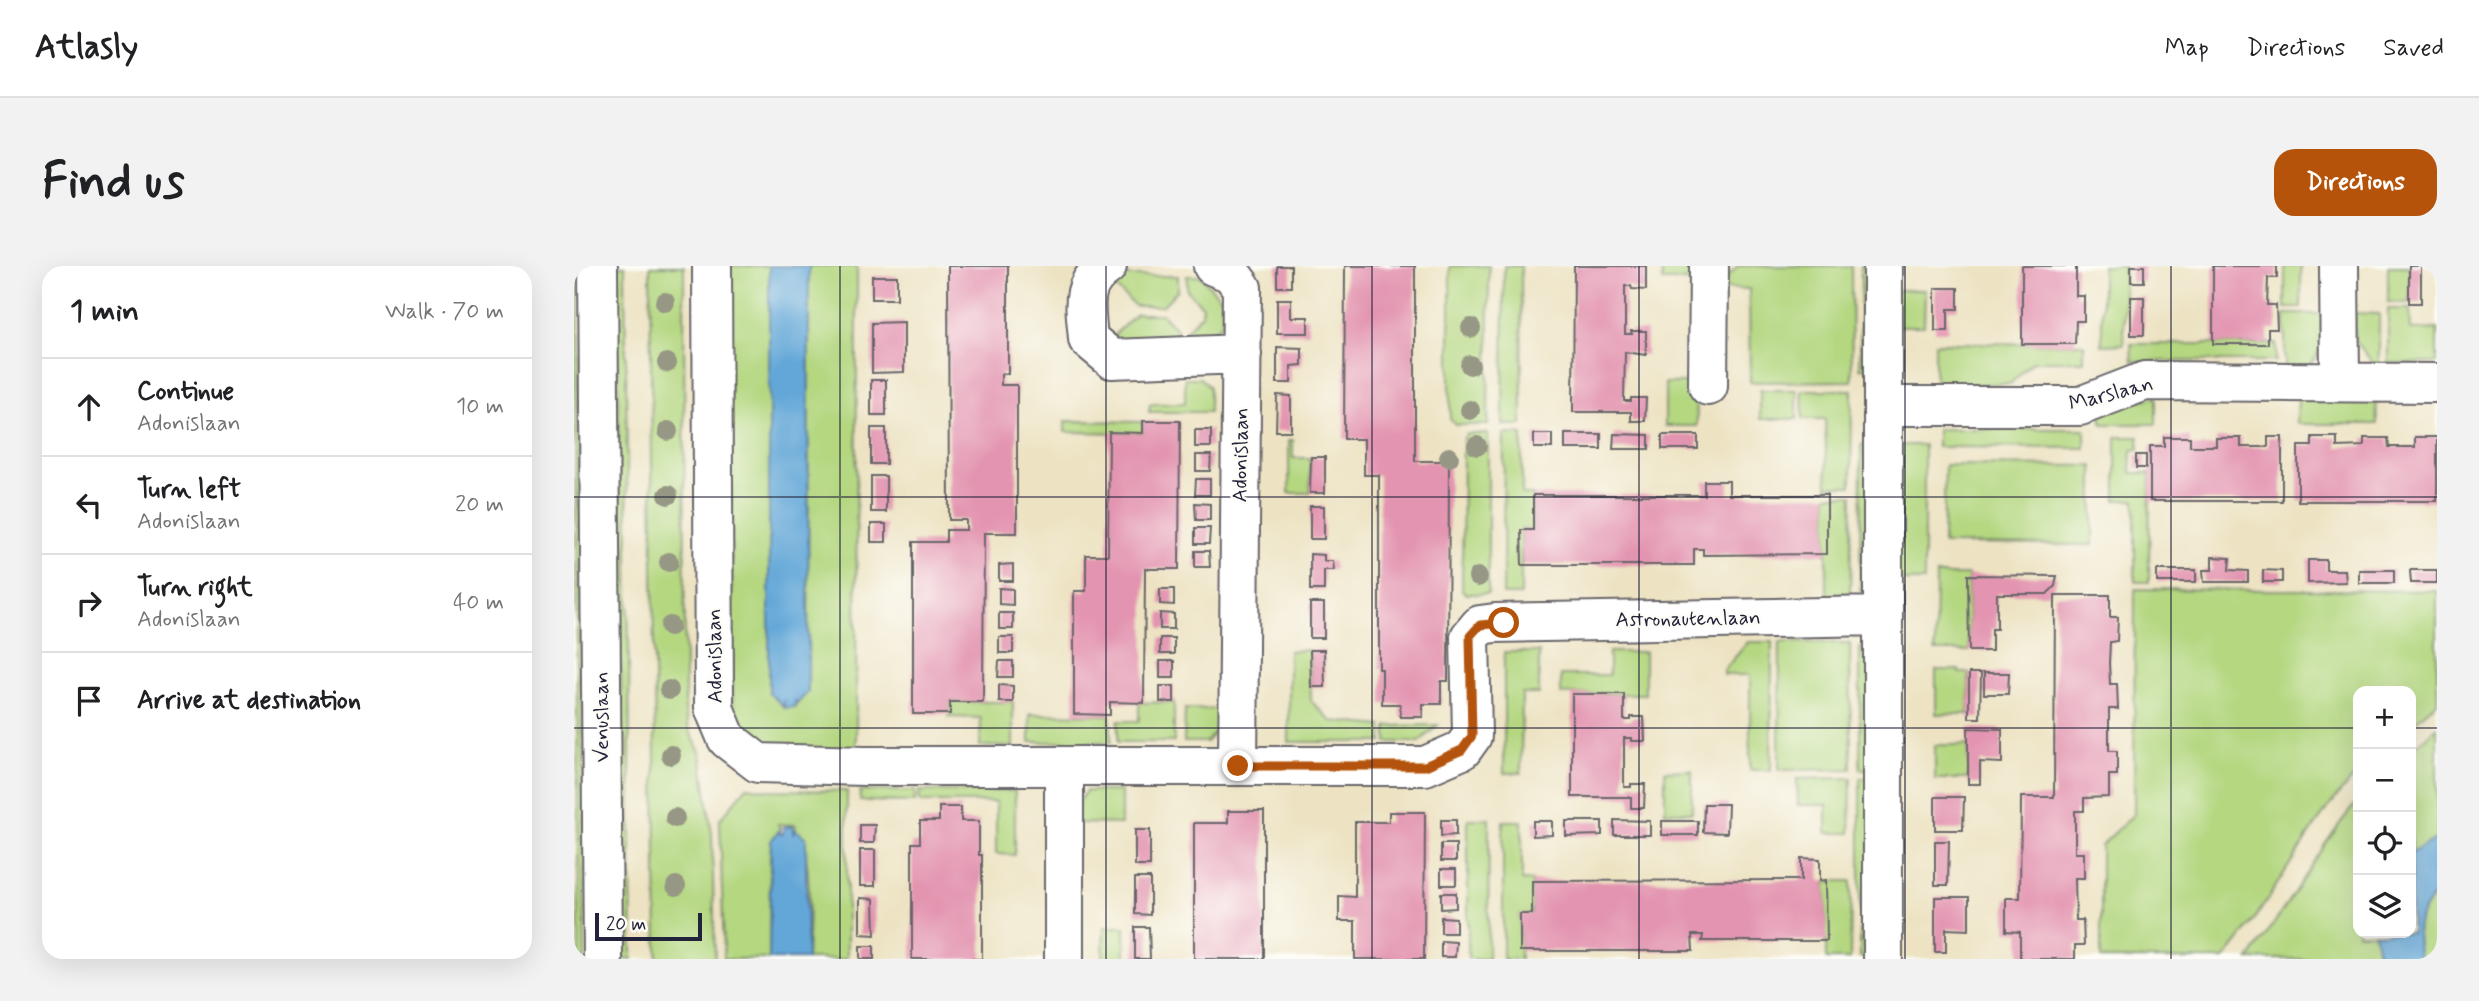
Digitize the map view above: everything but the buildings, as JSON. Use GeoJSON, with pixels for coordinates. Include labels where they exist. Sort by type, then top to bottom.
{"type":"FeatureCollection","features":[{"type":"Feature","properties":{"kind":"street","name":"Venuslaan"},"geometry":{"type":"LineString","coordinates":[[598,266],[603,959]]}},
{"type":"Feature","properties":{"kind":"street","name":"Adonislaan"},"geometry":{"type":"LineString","coordinates":[[712,266],[714,708],[727,740],[758,763],[865,766],[1425,766],[1462,750],[1472,736],[1470,636],[1480,625],[1495,623]]}},
{"type":"Feature","properties":{"kind":"street"},"geometry":{"type":"LineString","coordinates":[[1107,266],[1098,272],[1085,291],[1088,339],[1112,359],[1242,354]]}},
{"type":"Feature","properties":{"kind":"street","name":"Adonislaan"},"geometry":{"type":"LineString","coordinates":[[1213,266],[1231,273],[1242,288],[1238,766]]}},
{"type":"Feature","properties":{"kind":"street"},"geometry":{"type":"LineString","coordinates":[[1708,386],[1709,266]]}},
{"type":"Feature","properties":{"kind":"street"},"geometry":{"type":"LineString","coordinates":[[1883,266],[1883,959]]}},
{"type":"Feature","properties":{"kind":"street"},"geometry":{"type":"LineString","coordinates":[[2339,266],[2340,382]]}},
{"type":"Feature","properties":{"kind":"street","name":"Marslaan"},"geometry":{"type":"LineString","coordinates":[[1883,406],[2080,406],[2145,381],[2437,383]]}},
{"type":"Feature","properties":{"kind":"street","name":"Astronautenlaan"},"geometry":{"type":"LineString","coordinates":[[1495,623],[1881,616]]}},
{"type":"Feature","properties":{"kind":"street"},"geometry":{"type":"LineString","coordinates":[[1064,959],[1065,766]]}},
{"type":"Feature","properties":{"kind":"green space"},"geometry":{"type":"Polygon","coordinates":[[[574,266],[578,266],[585,959],[579,959],[574,266]]]}},
{"type":"Feature","properties":{"kind":"green space"},"geometry":{"type":"Polygon","coordinates":[[[617,266],[625,266],[632,959],[624,959],[617,266]]]}},
{"type":"Feature","properties":{"kind":"green space"},"geometry":{"type":"Polygon","coordinates":[[[650,266],[684,266],[685,711],[689,730],[701,754],[712,835],[715,959],[657,959],[650,266]]]}},
{"type":"Feature","properties":{"kind":"green space"},"geometry":{"type":"Polygon","coordinates":[[[728,266],[769,266],[769,693],[784,700],[784,707],[808,692],[809,266],[857,266],[856,753],[762,745],[733,721],[728,266]]]}},
{"type":"Feature","properties":{"kind":"green space"},"geometry":{"type":"Polygon","coordinates":[[[1450,266],[1489,266],[1488,425],[1456,425],[1450,419],[1450,266]]]}},
{"type":"Feature","properties":{"kind":"green space"},"geometry":{"type":"Polygon","coordinates":[[[1504,266],[1521,266],[1522,425],[1503,425],[1504,266]]]}},
{"type":"Feature","properties":{"kind":"green space"},"geometry":{"type":"Polygon","coordinates":[[[1662,266],[1691,266],[1691,281],[1662,281],[1662,266]]]}},
{"type":"Feature","properties":{"kind":"green space"},"geometry":{"type":"Polygon","coordinates":[[[1738,266],[1851,266],[1852,381],[1750,382],[1749,289],[1724,288],[1724,279],[1738,266]]]}},
{"type":"Feature","properties":{"kind":"green space"},"geometry":{"type":"Polygon","coordinates":[[[1861,266],[1870,266],[1870,369],[1860,368],[1861,266]]]}},
{"type":"Feature","properties":{"kind":"green space"},"geometry":{"type":"Polygon","coordinates":[[[2102,266],[2124,266],[2124,344],[2102,345],[2102,266]]]}},
{"type":"Feature","properties":{"kind":"green space"},"geometry":{"type":"Polygon","coordinates":[[[2285,266],[2301,266],[2301,308],[2285,308],[2285,266]]]}},
{"type":"Feature","properties":{"kind":"green space"},"geometry":{"type":"Polygon","coordinates":[[[2388,266],[2409,266],[2409,303],[2388,302],[2388,266]]]}},
{"type":"Feature","properties":{"kind":"green space"},"geometry":{"type":"Polygon","coordinates":[[[1121,276],[1178,276],[1178,290],[1162,306],[1135,306],[1113,285],[1121,276]]]}},
{"type":"Feature","properties":{"kind":"green space"},"geometry":{"type":"Polygon","coordinates":[[[1187,276],[1200,276],[1223,300],[1223,322],[1199,346],[1186,346],[1186,330],[1202,314],[1202,306],[1187,290],[1187,276]]]}},
{"type":"Feature","properties":{"kind":"green space"},"geometry":{"type":"Polygon","coordinates":[[[1897,290],[1925,290],[1924,326],[1897,326],[1897,290]]]}},
{"type":"Feature","properties":{"kind":"green space"},"geometry":{"type":"Polygon","coordinates":[[[2388,309],[2410,309],[2411,330],[2437,329],[2437,363],[2388,363],[2388,309]]]}},
{"type":"Feature","properties":{"kind":"green space"},"geometry":{"type":"Polygon","coordinates":[[[2355,313],[2379,314],[2379,371],[2355,340],[2355,313]]]}},
{"type":"Feature","properties":{"kind":"green space"},"geometry":{"type":"Polygon","coordinates":[[[1136,314],[1162,314],[1177,330],[1178,346],[1121,346],[1112,337],[1136,314]]]}},
{"type":"Feature","properties":{"kind":"green space"},"geometry":{"type":"Polygon","coordinates":[[[2285,314],[2329,314],[2328,340],[2306,370],[2285,370],[2285,314]]]}},
{"type":"Feature","properties":{"kind":"green space"},"geometry":{"type":"Polygon","coordinates":[[[1935,343],[2084,344],[2084,361],[2033,361],[2010,384],[1935,384],[1935,343]]]}},
{"type":"Feature","properties":{"kind":"green space"},"geometry":{"type":"Polygon","coordinates":[[[2131,344],[2276,344],[2276,361],[2132,361],[2131,344]]]}},
{"type":"Feature","properties":{"kind":"green space"},"geometry":{"type":"Polygon","coordinates":[[[1185,378],[1200,378],[1209,387],[1209,412],[1149,412],[1150,404],[1185,403],[1185,378]]]}},
{"type":"Feature","properties":{"kind":"green space"},"geometry":{"type":"Polygon","coordinates":[[[1665,383],[1696,383],[1697,426],[1665,426],[1665,383]]]}},
{"type":"Feature","properties":{"kind":"green space"},"geometry":{"type":"Polygon","coordinates":[[[1760,390],[1797,390],[1797,419],[1760,419],[1760,390]]]}},
{"type":"Feature","properties":{"kind":"green space"},"geometry":{"type":"Polygon","coordinates":[[[1802,390],[1852,390],[1851,486],[1827,486],[1825,419],[1803,419],[1802,390]]]}},
{"type":"Feature","properties":{"kind":"green space"},"geometry":{"type":"Polygon","coordinates":[[[2156,397],[2156,424],[2102,424],[2101,409],[2156,397]]]}},
{"type":"Feature","properties":{"kind":"green space"},"geometry":{"type":"Polygon","coordinates":[[[2298,397],[2376,398],[2377,424],[2297,424],[2298,397]]]}},
{"type":"Feature","properties":{"kind":"green space"},"geometry":{"type":"Polygon","coordinates":[[[1065,421],[1143,422],[1143,433],[1065,432],[1065,421]]]}},
{"type":"Feature","properties":{"kind":"green space"},"geometry":{"type":"Polygon","coordinates":[[[1937,429],[2085,429],[2085,448],[1937,447],[1937,429]]]}},
{"type":"Feature","properties":{"kind":"green space"},"geometry":{"type":"Polygon","coordinates":[[[1467,434],[1488,434],[1488,594],[1466,594],[1462,590],[1463,439],[1467,434]]]}},
{"type":"Feature","properties":{"kind":"green space"},"geometry":{"type":"Polygon","coordinates":[[[1504,434],[1522,434],[1522,495],[1533,495],[1533,530],[1521,530],[1521,595],[1503,595],[1504,434]]]}},
{"type":"Feature","properties":{"kind":"green space"},"geometry":{"type":"Polygon","coordinates":[[[2116,437],[2139,437],[2139,449],[2132,450],[2131,473],[2150,473],[2149,582],[2135,582],[2135,500],[2116,500],[2116,437]]]}},
{"type":"Feature","properties":{"kind":"green space"},"geometry":{"type":"Polygon","coordinates":[[[1289,440],[1293,440],[1293,458],[1310,458],[1310,493],[1289,493],[1289,440]]]}},
{"type":"Feature","properties":{"kind":"green space"},"geometry":{"type":"Polygon","coordinates":[[[1870,444],[1870,591],[1860,591],[1861,445],[1870,444]]]}},
{"type":"Feature","properties":{"kind":"green space"},"geometry":{"type":"Polygon","coordinates":[[[1897,445],[1924,445],[1924,581],[1897,581],[1897,445]]]}},
{"type":"Feature","properties":{"kind":"green space"},"geometry":{"type":"Polygon","coordinates":[[[1945,465],[2093,466],[2093,545],[1943,544],[1945,465]]]}},
{"type":"Feature","properties":{"kind":"green space"},"geometry":{"type":"Polygon","coordinates":[[[1827,495],[1852,495],[1850,594],[1827,595],[1827,495]]]}},
{"type":"Feature","properties":{"kind":"green space"},"geometry":{"type":"Polygon","coordinates":[[[1936,575],[1968,575],[1969,651],[1935,651],[1936,575]]]}},
{"type":"Feature","properties":{"kind":"green space"},"geometry":{"type":"Polygon","coordinates":[[[2135,589],[2437,591],[2437,702],[2416,721],[2416,686],[2353,686],[2353,778],[2304,841],[2259,913],[2224,959],[2101,959],[2101,846],[2134,814],[2135,589]]]}},
{"type":"Feature","properties":{"kind":"green space"},"geometry":{"type":"Polygon","coordinates":[[[1748,642],[1772,642],[1771,770],[1750,770],[1750,675],[1724,675],[1724,670],[1748,642]]]}},
{"type":"Feature","properties":{"kind":"green space"},"geometry":{"type":"Polygon","coordinates":[[[1780,642],[1850,643],[1851,769],[1779,770],[1780,642]]]}},
{"type":"Feature","properties":{"kind":"green space"},"geometry":{"type":"Polygon","coordinates":[[[1860,648],[1870,648],[1870,769],[1860,769],[1860,648]]]}},
{"type":"Feature","properties":{"kind":"green space"},"geometry":{"type":"Polygon","coordinates":[[[1310,650],[1311,701],[1331,721],[1382,726],[1382,742],[1289,742],[1289,651],[1310,650]]]}},
{"type":"Feature","properties":{"kind":"green space"},"geometry":{"type":"Polygon","coordinates":[[[1504,652],[1539,652],[1539,694],[1522,694],[1521,773],[1504,773],[1504,652]]]}},
{"type":"Feature","properties":{"kind":"green space"},"geometry":{"type":"Polygon","coordinates":[[[1609,652],[1645,652],[1645,694],[1561,694],[1561,675],[1609,675],[1609,652]]]}},
{"type":"Feature","properties":{"kind":"green space"},"geometry":{"type":"Polygon","coordinates":[[[1936,670],[1969,673],[1969,714],[1936,714],[1936,670]]]}},
{"type":"Feature","properties":{"kind":"green space"},"geometry":{"type":"Polygon","coordinates":[[[950,702],[1013,702],[1013,747],[980,746],[981,718],[949,717],[950,702]]]}},
{"type":"Feature","properties":{"kind":"green space"},"geometry":{"type":"Polygon","coordinates":[[[1174,702],[1174,742],[1118,742],[1118,721],[1139,721],[1139,703],[1174,702]]]}},
{"type":"Feature","properties":{"kind":"green space"},"geometry":{"type":"Polygon","coordinates":[[[1185,709],[1227,709],[1227,720],[1206,742],[1184,742],[1185,709]]]}},
{"type":"Feature","properties":{"kind":"green space"},"geometry":{"type":"Polygon","coordinates":[[[1030,714],[1110,715],[1111,742],[1030,742],[1030,714]]]}},
{"type":"Feature","properties":{"kind":"green space"},"geometry":{"type":"Polygon","coordinates":[[[1438,725],[1419,742],[1387,742],[1387,726],[1438,725]]]}},
{"type":"Feature","properties":{"kind":"green space"},"geometry":{"type":"Polygon","coordinates":[[[2437,727],[2437,838],[2416,850],[2416,749],[2416,746],[2437,727]]]}},
{"type":"Feature","properties":{"kind":"green space"},"geometry":{"type":"Polygon","coordinates":[[[1935,745],[1968,745],[1968,779],[1935,779],[1935,745]]]}},
{"type":"Feature","properties":{"kind":"green space"},"geometry":{"type":"Polygon","coordinates":[[[1692,770],[1692,812],[1665,812],[1665,771],[1692,770]]]}},
{"type":"Feature","properties":{"kind":"green space"},"geometry":{"type":"Polygon","coordinates":[[[1851,778],[1850,833],[1827,833],[1827,805],[1798,805],[1797,779],[1851,778]]]}},
{"type":"Feature","properties":{"kind":"green space"},"geometry":{"type":"Polygon","coordinates":[[[1860,778],[1870,778],[1870,957],[1860,957],[1860,778]]]}},
{"type":"Feature","properties":{"kind":"green space"},"geometry":{"type":"Polygon","coordinates":[[[747,787],[767,790],[847,791],[847,959],[807,959],[809,890],[805,854],[795,829],[796,825],[778,824],[780,829],[771,841],[769,959],[724,959],[720,819],[747,787]]]}},
{"type":"Feature","properties":{"kind":"green space"},"geometry":{"type":"Polygon","coordinates":[[[860,791],[915,791],[915,802],[860,801],[860,791]]]}},
{"type":"Feature","properties":{"kind":"green space"},"geometry":{"type":"Polygon","coordinates":[[[919,791],[1015,791],[1015,855],[996,854],[996,802],[920,802],[919,791]]]}},
{"type":"Feature","properties":{"kind":"green space"},"geometry":{"type":"Polygon","coordinates":[[[1086,791],[1121,791],[1121,824],[1077,823],[1078,803],[1086,791]]]}},
{"type":"Feature","properties":{"kind":"green space"},"geometry":{"type":"Polygon","coordinates":[[[2353,807],[2353,938],[2375,938],[2379,959],[2249,959],[2277,920],[2353,807]]]}},
{"type":"Feature","properties":{"kind":"green space"},"geometry":{"type":"Polygon","coordinates":[[[1468,819],[1489,819],[1488,959],[1468,959],[1468,819]]]}},
{"type":"Feature","properties":{"kind":"green space"},"geometry":{"type":"Polygon","coordinates":[[[1503,821],[1522,821],[1522,880],[1532,881],[1532,914],[1520,915],[1520,959],[1503,959],[1503,821]]]}},
{"type":"Feature","properties":{"kind":"green space"},"geometry":{"type":"Polygon","coordinates":[[[1826,881],[1851,881],[1850,959],[1826,959],[1826,881]]]}},
{"type":"Feature","properties":{"kind":"green space"},"geometry":{"type":"Polygon","coordinates":[[[2437,892],[2437,959],[2420,959],[2418,923],[2437,892]]]}},
{"type":"Feature","properties":{"kind":"green space"},"geometry":{"type":"Polygon","coordinates":[[[1104,927],[1125,927],[1125,959],[1103,959],[1104,927]]]}},
{"type":"Feature","properties":{"kind":"water"},"geometry":{"type":"Polygon","coordinates":[[[769,266],[809,266],[808,692],[797,704],[795,700],[795,707],[784,708],[784,700],[783,706],[769,693],[769,266]]]}},
{"type":"Feature","properties":{"kind":"water"},"geometry":{"type":"Polygon","coordinates":[[[793,826],[793,835],[795,829],[806,838],[807,959],[769,959],[771,841],[780,829],[780,834],[783,834],[783,827],[793,826]]]}},
{"type":"Feature","properties":{"kind":"water"},"geometry":{"type":"Polygon","coordinates":[[[2437,838],[2437,892],[2418,923],[2420,959],[2379,959],[2375,938],[2416,938],[2416,850],[2437,838]]]}},
{"type":"Feature","properties":{"kind":"route"},"geometry":{"type":"LineString","coordinates":[[1238,766],[1425,766],[1462,750],[1472,736],[1470,636],[1480,625],[1504,623]]}}]}
